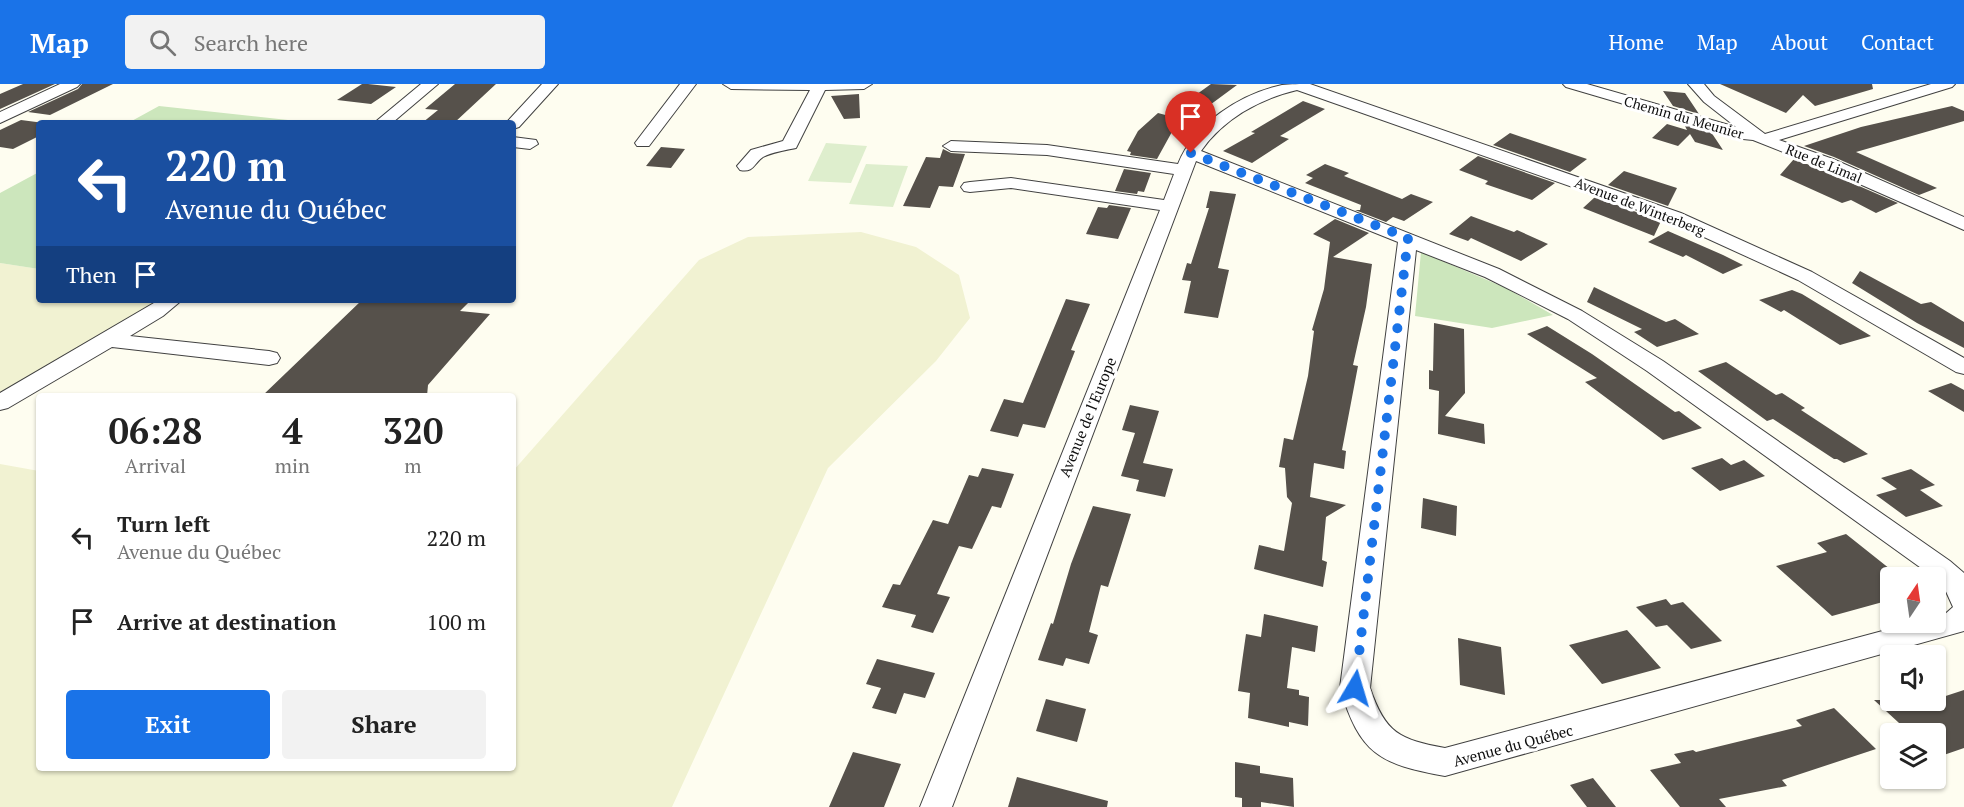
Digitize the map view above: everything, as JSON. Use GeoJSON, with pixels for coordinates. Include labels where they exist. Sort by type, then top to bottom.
{"type":"FeatureCollection","features":[{"type":"Feature","properties":{"kind":"street"},"geometry":{"type":"LineString","coordinates":[[0,118],[72,84]]}},
{"type":"Feature","properties":{"kind":"street"},"geometry":{"type":"LineString","coordinates":[[386,120],[430,84]]}},
{"type":"Feature","properties":{"kind":"street"},"geometry":{"type":"LineString","coordinates":[[516,121],[550,84]]}},
{"type":"Feature","properties":{"kind":"street"},"geometry":{"type":"LineString","coordinates":[[643,143],[688,84]]}},
{"type":"Feature","properties":{"kind":"street"},"geometry":{"type":"LineString","coordinates":[[732,84],[820,86],[864,84]]}},
{"type":"Feature","properties":{"kind":"street","name":"Chemin du Meunier"},"geometry":{"type":"LineString","coordinates":[[1571,84],[1763,140]]}},
{"type":"Feature","properties":{"kind":"street","name":"Rue de Limal"},"geometry":{"type":"LineString","coordinates":[[1696,84],[1709,99],[1763,140],[1827,164],[1964,224]]}},
{"type":"Feature","properties":{"kind":"street"},"geometry":{"type":"LineString","coordinates":[[1763,140],[1947,84]]}},
{"type":"Feature","properties":{"kind":"street","name":"Avenue de l'Europe"},"geometry":{"type":"LineString","coordinates":[[936,807],[1187,161],[1217,123],[1240,107],[1267,95],[1300,85]]}},
{"type":"Feature","properties":{"kind":"street","name":"Avenue de Winterberg"},"geometry":{"type":"LineString","coordinates":[[1300,85],[1694,225],[1805,276],[1964,367]]}},
{"type":"Feature","properties":{"kind":"street"},"geometry":{"type":"LineString","coordinates":[[746,166],[761,152],[790,144],[820,86]]}},
{"type":"Feature","properties":{"kind":"street"},"geometry":{"type":"LineString","coordinates":[[516,142],[530,144]]}},
{"type":"Feature","properties":{"kind":"street"},"geometry":{"type":"LineString","coordinates":[[951,146],[1187,161],[1408,238],[1492,273],[1575,315],[1655,366],[1940,568],[1955,581],[1964,602]]}},
{"type":"Feature","properties":{"kind":"street"},"geometry":{"type":"LineString","coordinates":[[970,187],[1011,183],[1169,206]]}},
{"type":"Feature","properties":{"kind":"street","name":"Avenue du Québec"},"geometry":{"type":"LineString","coordinates":[[1408,238],[1355,688],[1363,716],[1380,741],[1409,757],[1445,762],[1953,624],[1964,614]]}},
{"type":"Feature","properties":{"kind":"street"},"geometry":{"type":"LineString","coordinates":[[0,403],[167,303]]}},
{"type":"Feature","properties":{"kind":"street"},"geometry":{"type":"LineString","coordinates":[[108,340],[269,358]]}},
{"type":"Feature","properties":{"kind":"green space"},"geometry":{"type":"Polygon","coordinates":[[[159,106],[287,120],[133,120],[159,106]]]}},
{"type":"Feature","properties":{"kind":"green space"},"geometry":{"type":"Polygon","coordinates":[[[826,143],[867,146],[851,183],[808,181],[826,143]]]}},
{"type":"Feature","properties":{"kind":"green space"},"geometry":{"type":"Polygon","coordinates":[[[866,164],[908,166],[893,207],[849,204],[866,164]]]}},
{"type":"Feature","properties":{"kind":"green space"},"geometry":{"type":"Polygon","coordinates":[[[36,174],[36,269],[0,263],[0,193],[36,174]]]}},
{"type":"Feature","properties":{"kind":"green space"},"geometry":{"type":"Polygon","coordinates":[[[861,232],[916,247],[959,275],[970,318],[936,361],[828,468],[672,807],[0,807],[0,464],[36,470],[36,771],[516,771],[516,468],[699,260],[748,237],[861,232]]]}},
{"type":"Feature","properties":{"kind":"green space"},"geometry":{"type":"Polygon","coordinates":[[[1421,252],[1506,288],[1553,315],[1492,328],[1415,316],[1421,252]]]}},
{"type":"Feature","properties":{"kind":"green space"},"geometry":{"type":"Polygon","coordinates":[[[0,263],[36,269],[36,303],[158,303],[0,397],[0,263]]]}},
{"type":"Feature","properties":{"kind":"building"},"geometry":{"type":"Polygon","coordinates":[[[23,84],[55,84],[0,109],[0,94],[23,84]]]}},
{"type":"Feature","properties":{"kind":"building"},"geometry":{"type":"Polygon","coordinates":[[[82,84],[113,84],[50,115],[28,112],[78,89],[82,84]]]}},
{"type":"Feature","properties":{"kind":"building"},"geometry":{"type":"Polygon","coordinates":[[[362,84],[396,87],[371,104],[337,100],[362,84]]]}},
{"type":"Feature","properties":{"kind":"building"},"geometry":{"type":"Polygon","coordinates":[[[455,84],[496,84],[457,120],[426,120],[438,110],[425,109],[455,84]]]}},
{"type":"Feature","properties":{"kind":"building"},"geometry":{"type":"Polygon","coordinates":[[[1211,84],[1237,85],[1199,113],[1179,107],[1211,84]]]}},
{"type":"Feature","properties":{"kind":"building"},"geometry":{"type":"Polygon","coordinates":[[[1720,84],[1872,84],[1873,89],[1815,106],[1803,95],[1786,113],[1720,84]]]}},
{"type":"Feature","properties":{"kind":"building"},"geometry":{"type":"Polygon","coordinates":[[[1663,91],[1685,93],[1699,114],[1673,106],[1663,91]]]}},
{"type":"Feature","properties":{"kind":"building"},"geometry":{"type":"Polygon","coordinates":[[[859,94],[860,118],[844,119],[831,96],[859,94]]]}},
{"type":"Feature","properties":{"kind":"building"},"geometry":{"type":"Polygon","coordinates":[[[1303,101],[1325,109],[1280,136],[1289,139],[1252,163],[1223,151],[1255,133],[1251,132],[1303,101]]]}},
{"type":"Feature","properties":{"kind":"building"},"geometry":{"type":"Polygon","coordinates":[[[1952,106],[1964,111],[1964,121],[1856,152],[1937,188],[1919,195],[1804,146],[1861,127],[1952,106]]]}},
{"type":"Feature","properties":{"kind":"building"},"geometry":{"type":"Polygon","coordinates":[[[1158,113],[1184,120],[1173,130],[1157,159],[1130,155],[1131,152],[1127,151],[1138,131],[1158,113]]]}},
{"type":"Feature","properties":{"kind":"building"},"geometry":{"type":"Polygon","coordinates":[[[21,120],[36,122],[36,138],[13,149],[0,147],[0,130],[21,120]]]}},
{"type":"Feature","properties":{"kind":"building"},"geometry":{"type":"Polygon","coordinates":[[[1667,124],[1687,130],[1684,124],[1711,132],[1723,150],[1695,142],[1690,134],[1678,146],[1652,138],[1667,124]]]}},
{"type":"Feature","properties":{"kind":"building"},"geometry":{"type":"Polygon","coordinates":[[[1510,133],[1587,159],[1570,172],[1493,145],[1510,133]]]}},
{"type":"Feature","properties":{"kind":"building"},"geometry":{"type":"Polygon","coordinates":[[[661,147],[685,149],[671,168],[646,166],[661,147]]]}},
{"type":"Feature","properties":{"kind":"building"},"geometry":{"type":"Polygon","coordinates":[[[943,149],[951,153],[965,154],[953,187],[939,186],[930,208],[903,206],[926,157],[940,158],[943,149]]]}},
{"type":"Feature","properties":{"kind":"building"},"geometry":{"type":"Polygon","coordinates":[[[1478,156],[1555,183],[1532,200],[1485,184],[1488,181],[1459,170],[1478,156]]]}},
{"type":"Feature","properties":{"kind":"building"},"geometry":{"type":"Polygon","coordinates":[[[1794,159],[1898,203],[1876,213],[1851,200],[1842,203],[1780,175],[1794,159]]]}},
{"type":"Feature","properties":{"kind":"building"},"geometry":{"type":"Polygon","coordinates":[[[1325,164],[1349,173],[1344,176],[1402,199],[1411,194],[1433,202],[1404,221],[1393,217],[1386,222],[1355,210],[1360,210],[1361,205],[1305,183],[1313,178],[1306,175],[1325,164]]]}},
{"type":"Feature","properties":{"kind":"building"},"geometry":{"type":"Polygon","coordinates":[[[1124,169],[1151,173],[1144,192],[1138,191],[1137,194],[1115,191],[1124,169]]]}},
{"type":"Feature","properties":{"kind":"building"},"geometry":{"type":"Polygon","coordinates":[[[1624,171],[1677,188],[1668,206],[1608,185],[1624,171]]]}},
{"type":"Feature","properties":{"kind":"building"},"geometry":{"type":"Polygon","coordinates":[[[1210,191],[1236,194],[1218,268],[1229,270],[1218,318],[1184,313],[1191,281],[1182,280],[1187,263],[1191,264],[1209,208],[1206,208],[1210,191]]]}},
{"type":"Feature","properties":{"kind":"building"},"geometry":{"type":"Polygon","coordinates":[[[1595,197],[1661,221],[1654,236],[1583,208],[1595,197]]]}},
{"type":"Feature","properties":{"kind":"building"},"geometry":{"type":"Polygon","coordinates":[[[1109,205],[1131,208],[1118,239],[1086,234],[1098,207],[1107,208],[1109,205]]]}},
{"type":"Feature","properties":{"kind":"building"},"geometry":{"type":"Polygon","coordinates":[[[1471,216],[1514,232],[1517,230],[1548,244],[1521,261],[1471,238],[1468,241],[1449,234],[1471,216]]]}},
{"type":"Feature","properties":{"kind":"building"},"geometry":{"type":"Polygon","coordinates":[[[1335,219],[1369,233],[1333,257],[1372,264],[1366,307],[1353,365],[1358,366],[1342,450],[1346,451],[1344,469],[1314,463],[1310,497],[1346,505],[1326,517],[1322,560],[1327,562],[1323,587],[1254,569],[1259,545],[1284,551],[1292,503],[1287,497],[1285,468],[1279,467],[1284,438],[1293,440],[1308,376],[1314,331],[1312,330],[1324,289],[1330,242],[1313,234],[1335,219]]]}},
{"type":"Feature","properties":{"kind":"building"},"geometry":{"type":"Polygon","coordinates":[[[1668,231],[1743,265],[1723,274],[1686,255],[1683,257],[1648,242],[1668,231]]]}},
{"type":"Feature","properties":{"kind":"building"},"geometry":{"type":"Polygon","coordinates":[[[1860,271],[1921,304],[1931,302],[1964,322],[1964,348],[1917,323],[1852,283],[1860,271]]]}},
{"type":"Feature","properties":{"kind":"building"},"geometry":{"type":"Polygon","coordinates":[[[1594,287],[1666,322],[1675,319],[1699,334],[1657,347],[1634,332],[1642,329],[1587,302],[1594,287]]]}},
{"type":"Feature","properties":{"kind":"building"},"geometry":{"type":"Polygon","coordinates":[[[1792,290],[1871,336],[1840,345],[1784,310],[1781,312],[1759,300],[1792,290]]]}},
{"type":"Feature","properties":{"kind":"building"},"geometry":{"type":"Polygon","coordinates":[[[1066,299],[1090,304],[1071,350],[1075,351],[1045,428],[1023,424],[1018,437],[990,431],[1004,399],[1023,403],[1066,299]]]}},
{"type":"Feature","properties":{"kind":"building"},"geometry":{"type":"Polygon","coordinates":[[[359,303],[468,303],[460,311],[490,314],[428,385],[427,393],[265,393],[359,303]]]}},
{"type":"Feature","properties":{"kind":"building"},"geometry":{"type":"Polygon","coordinates":[[[1434,323],[1464,329],[1465,393],[1445,416],[1484,424],[1485,444],[1438,434],[1439,391],[1429,389],[1429,370],[1433,371],[1434,323]]]}},
{"type":"Feature","properties":{"kind":"building"},"geometry":{"type":"Polygon","coordinates":[[[1547,326],[1702,428],[1663,440],[1585,382],[1597,378],[1527,334],[1547,326]]]}},
{"type":"Feature","properties":{"kind":"building"},"geometry":{"type":"Polygon","coordinates":[[[1726,362],[1776,395],[1782,393],[1805,408],[1801,410],[1868,454],[1844,463],[1834,459],[1773,419],[1767,421],[1698,371],[1726,362]]]}},
{"type":"Feature","properties":{"kind":"building"},"geometry":{"type":"Polygon","coordinates":[[[1951,383],[1964,390],[1964,412],[1928,391],[1951,383]]]}},
{"type":"Feature","properties":{"kind":"building"},"geometry":{"type":"Polygon","coordinates":[[[1130,405],[1159,411],[1143,463],[1173,469],[1165,497],[1136,491],[1139,480],[1121,476],[1135,433],[1122,430],[1130,405]]]}},
{"type":"Feature","properties":{"kind":"building"},"geometry":{"type":"Polygon","coordinates":[[[1722,458],[1731,465],[1744,460],[1765,476],[1720,491],[1691,468],[1722,458]]]}},
{"type":"Feature","properties":{"kind":"building"},"geometry":{"type":"Polygon","coordinates":[[[982,468],[1014,474],[1001,508],[992,506],[972,549],[959,546],[937,594],[950,597],[933,633],[911,627],[916,615],[882,607],[893,584],[900,585],[933,520],[948,524],[969,475],[978,477],[982,468]]]}},
{"type":"Feature","properties":{"kind":"building"},"geometry":{"type":"Polygon","coordinates":[[[1911,469],[1935,485],[1920,490],[1943,506],[1906,517],[1876,495],[1897,489],[1881,478],[1911,469]]]}},
{"type":"Feature","properties":{"kind":"building"},"geometry":{"type":"Polygon","coordinates":[[[1423,498],[1457,506],[1456,536],[1421,528],[1423,498]]]}},
{"type":"Feature","properties":{"kind":"building"},"geometry":{"type":"Polygon","coordinates":[[[1093,506],[1131,514],[1108,587],[1101,585],[1089,632],[1098,635],[1089,664],[1066,658],[1063,666],[1038,660],[1051,623],[1053,624],[1071,564],[1093,506]]]}},
{"type":"Feature","properties":{"kind":"building"},"geometry":{"type":"Polygon","coordinates":[[[1846,534],[1887,567],[1880,567],[1880,603],[1832,616],[1776,566],[1827,552],[1817,543],[1846,534]]]}},
{"type":"Feature","properties":{"kind":"building"},"geometry":{"type":"Polygon","coordinates":[[[1666,599],[1671,605],[1683,602],[1722,641],[1691,649],[1667,625],[1656,627],[1636,607],[1666,599]]]}},
{"type":"Feature","properties":{"kind":"building"},"geometry":{"type":"Polygon","coordinates":[[[1264,614],[1318,626],[1315,652],[1292,647],[1287,688],[1299,690],[1299,695],[1309,697],[1308,726],[1289,722],[1289,727],[1248,718],[1250,693],[1238,691],[1246,634],[1261,637],[1264,614]]]}},
{"type":"Feature","properties":{"kind":"building"},"geometry":{"type":"Polygon","coordinates":[[[1627,630],[1661,668],[1602,684],[1569,645],[1627,630]]]}},
{"type":"Feature","properties":{"kind":"building"},"geometry":{"type":"Polygon","coordinates":[[[1458,638],[1501,647],[1505,695],[1460,685],[1458,638]]]}},
{"type":"Feature","properties":{"kind":"building"},"geometry":{"type":"Polygon","coordinates":[[[877,659],[935,673],[925,698],[904,693],[896,714],[872,708],[881,688],[866,684],[877,659]]]}},
{"type":"Feature","properties":{"kind":"building"},"geometry":{"type":"Polygon","coordinates":[[[1964,690],[1964,748],[1946,754],[1946,723],[1899,723],[1886,711],[1946,711],[1946,696],[1964,690]]]}},
{"type":"Feature","properties":{"kind":"building"},"geometry":{"type":"Polygon","coordinates":[[[1046,699],[1086,709],[1077,742],[1036,731],[1046,699]]]}},
{"type":"Feature","properties":{"kind":"building"},"geometry":{"type":"Polygon","coordinates":[[[1834,708],[1876,749],[1782,780],[1787,786],[1719,799],[1726,807],[1680,807],[1650,770],[1681,763],[1674,754],[1693,750],[1696,752],[1802,726],[1796,720],[1834,708]]]}},
{"type":"Feature","properties":{"kind":"building"},"geometry":{"type":"Polygon","coordinates":[[[853,752],[901,764],[884,807],[829,807],[853,752]]]}},
{"type":"Feature","properties":{"kind":"building"},"geometry":{"type":"Polygon","coordinates":[[[1235,762],[1260,766],[1260,773],[1293,778],[1294,807],[1261,802],[1261,807],[1242,807],[1242,798],[1235,797],[1235,762]]]}},
{"type":"Feature","properties":{"kind":"building"},"geometry":{"type":"Polygon","coordinates":[[[1017,777],[1108,801],[1107,807],[1008,807],[1017,777]]]}},
{"type":"Feature","properties":{"kind":"building"},"geometry":{"type":"Polygon","coordinates":[[[1593,778],[1616,807],[1587,807],[1570,785],[1593,778]]]}},
{"type":"Feature","properties":{"kind":"route"},"geometry":{"type":"LineString","coordinates":[[1191,153],[1408,238],[1355,688]]}}]}
